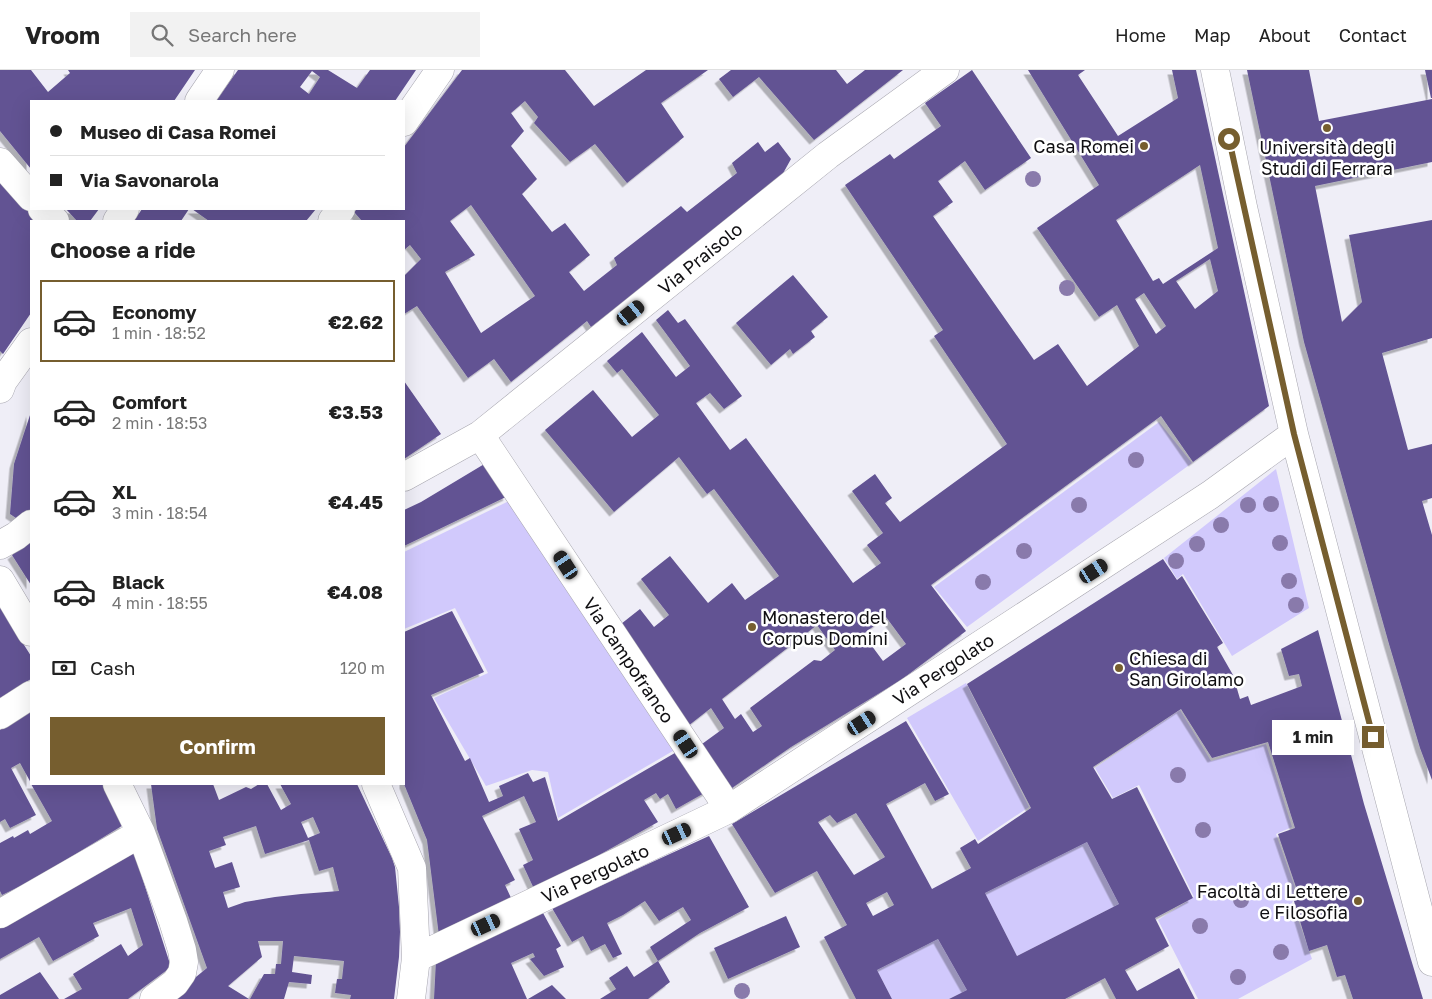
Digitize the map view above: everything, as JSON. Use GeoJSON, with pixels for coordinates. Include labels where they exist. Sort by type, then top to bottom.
{"type":"FeatureCollection","features":[{"type":"Feature","properties":{"kind":"street"},"geometry":{"type":"LineString","coordinates":[[199,100],[220,70]]}},
{"type":"Feature","properties":{"kind":"street"},"geometry":{"type":"LineString","coordinates":[[405,121],[440,70]]}},
{"type":"Feature","properties":{"kind":"street","name":"Via Praisolo"},"geometry":{"type":"LineString","coordinates":[[405,476],[480,435],[828,156],[944,70]]}},
{"type":"Feature","properties":{"kind":"street"},"geometry":{"type":"LineString","coordinates":[[1214,70],[1294,434],[1432,962]]}},
{"type":"Feature","properties":{"kind":"street"},"geometry":{"type":"LineString","coordinates":[[0,162],[30,197]]}},
{"type":"Feature","properties":{"kind":"street"},"geometry":{"type":"LineString","coordinates":[[43,210],[54,220]]}},
{"type":"Feature","properties":{"kind":"street"},"geometry":{"type":"LineString","coordinates":[[1,383],[30,343]]}},
{"type":"Feature","properties":{"kind":"street","name":"Via Pergolato"},"geometry":{"type":"LineString","coordinates":[[416,958],[729,810],[1210,495],[1294,434]]}},
{"type":"Feature","properties":{"kind":"street","name":"Via Campofranco"},"geometry":{"type":"LineString","coordinates":[[480,435],[729,810]]}},
{"type":"Feature","properties":{"kind":"street"},"geometry":{"type":"LineString","coordinates":[[0,545],[30,525]]}},
{"type":"Feature","properties":{"kind":"street"},"geometry":{"type":"LineString","coordinates":[[0,580],[30,630]]}},
{"type":"Feature","properties":{"kind":"street"},"geometry":{"type":"LineString","coordinates":[[0,715],[30,696]]}},
{"type":"Feature","properties":{"kind":"street"},"geometry":{"type":"LineString","coordinates":[[117,785],[141,833],[182,950],[184,962],[182,973],[176,983],[154,999]]}},
{"type":"Feature","properties":{"kind":"street"},"geometry":{"type":"LineString","coordinates":[[376,785],[412,868],[416,958],[411,999]]}},
{"type":"Feature","properties":{"kind":"street"},"geometry":{"type":"LineString","coordinates":[[0,914],[141,833]]}},
{"type":"Feature","properties":{"kind":"shaded area"},"geometry":{"type":"Polygon","coordinates":[[[1159,422],[1192,463],[967,627],[934,587],[1159,422]]]}},
{"type":"Feature","properties":{"kind":"shaded area"},"geometry":{"type":"Polygon","coordinates":[[[1276,469],[1309,608],[1232,656],[1183,574],[1177,579],[1164,558],[1276,469]]]}},
{"type":"Feature","properties":{"kind":"shaded area"},"geometry":{"type":"Polygon","coordinates":[[[509,501],[678,748],[558,818],[548,772],[532,770],[486,786],[434,698],[488,673],[455,608],[405,629],[405,552],[509,501]]]}},
{"type":"Feature","properties":{"kind":"shaded area"},"geometry":{"type":"Polygon","coordinates":[[[966,683],[1029,807],[978,841],[907,718],[966,683]]]}},
{"type":"Feature","properties":{"kind":"shaded area"},"geometry":{"type":"Polygon","coordinates":[[[1180,710],[1211,761],[1266,744],[1292,827],[1276,834],[1298,896],[1292,902],[1312,959],[1238,999],[1198,999],[1158,920],[1194,897],[1139,785],[1113,798],[1095,768],[1180,710]]]}},
{"type":"Feature","properties":{"kind":"shaded area"},"geometry":{"type":"Polygon","coordinates":[[[1087,842],[1119,904],[1017,956],[985,893],[1087,842]]]}},
{"type":"Feature","properties":{"kind":"shaded area"},"geometry":{"type":"Polygon","coordinates":[[[938,939],[967,990],[949,999],[892,999],[877,970],[938,939]]]}},
{"type":"Feature","properties":{"kind":"building"},"geometry":{"type":"Polygon","coordinates":[[[0,70],[31,70],[48,92],[70,73],[68,70],[195,70],[175,100],[30,100],[30,168],[0,131],[0,70]]]}},
{"type":"Feature","properties":{"kind":"building"},"geometry":{"type":"Polygon","coordinates":[[[238,70],[328,70],[357,88],[370,70],[416,70],[396,100],[217,100],[238,70]],[[312,71],[300,87],[309,94],[320,77],[312,71]]]}},
{"type":"Feature","properties":{"kind":"building"},"geometry":{"type":"Polygon","coordinates":[[[462,70],[565,70],[594,106],[646,70],[708,70],[661,103],[684,137],[627,183],[595,144],[570,162],[534,123],[538,117],[525,101],[511,113],[524,131],[511,146],[537,179],[522,194],[552,232],[565,223],[590,255],[569,272],[584,291],[617,265],[614,258],[681,206],[687,212],[737,173],[732,163],[758,142],[765,152],[778,142],[791,159],[781,177],[707,237],[591,327],[587,321],[511,382],[494,359],[468,378],[417,306],[405,313],[405,275],[421,259],[410,245],[405,249],[405,220],[361,220],[354,212],[356,210],[405,210],[405,146],[462,70]],[[471,205],[450,221],[475,255],[445,272],[481,333],[535,296],[471,205]]]}},
{"type":"Feature","properties":{"kind":"building"},"geometry":{"type":"Polygon","coordinates":[[[731,70],[836,70],[847,84],[865,70],[903,70],[814,140],[759,77],[733,97],[719,79],[731,70]]]}},
{"type":"Feature","properties":{"kind":"building"},"geometry":{"type":"Polygon","coordinates":[[[972,70],[1031,158],[985,190],[965,161],[938,181],[953,202],[933,216],[1034,360],[1058,344],[1087,386],[1139,346],[1117,305],[1099,317],[1037,228],[1099,185],[1028,70],[1085,70],[1078,75],[1118,136],[1178,98],[1172,70],[1196,70],[1269,406],[1193,462],[1161,416],[931,585],[966,631],[901,680],[791,747],[732,788],[702,744],[724,728],[711,708],[688,726],[621,624],[640,609],[654,627],[669,615],[641,579],[670,556],[708,603],[732,583],[745,600],[779,576],[714,489],[707,494],[679,457],[614,512],[545,430],[593,390],[632,437],[659,415],[622,369],[617,373],[607,361],[642,332],[676,377],[690,366],[656,320],[668,310],[678,323],[685,319],[742,396],[724,409],[710,393],[696,403],[730,450],[746,438],[853,583],[881,563],[867,545],[883,533],[852,491],[875,474],[892,498],[885,503],[900,522],[1007,444],[934,336],[943,330],[845,185],[890,154],[894,159],[941,126],[925,103],[972,70]],[[1200,165],[1116,220],[1153,281],[1159,278],[1163,284],[1218,248],[1200,165]],[[1210,259],[1176,281],[1195,309],[1218,291],[1210,259]],[[1144,293],[1135,299],[1156,334],[1166,326],[1144,293]],[[886,617],[863,634],[883,661],[906,644],[886,617]],[[817,625],[722,699],[735,719],[741,714],[753,732],[762,726],[750,708],[814,660],[821,661],[835,650],[817,625]]]}},
{"type":"Feature","properties":{"kind":"building"},"geometry":{"type":"Polygon","coordinates":[[[1247,70],[1309,70],[1319,121],[1432,99],[1432,162],[1315,186],[1342,322],[1362,302],[1349,235],[1432,220],[1432,338],[1382,353],[1408,450],[1432,444],[1432,498],[1422,501],[1432,535],[1432,780],[1420,748],[1389,644],[1304,342],[1247,70]]]}},
{"type":"Feature","properties":{"kind":"building"},"geometry":{"type":"Polygon","coordinates":[[[1425,70],[1432,70],[1432,98],[1431,98],[1425,70]]]}},
{"type":"Feature","properties":{"kind":"building"},"geometry":{"type":"Polygon","coordinates":[[[0,180],[39,220],[30,220],[30,314],[3,354],[0,351],[0,180]]]}},
{"type":"Feature","properties":{"kind":"building"},"geometry":{"type":"Polygon","coordinates":[[[67,210],[98,210],[91,220],[76,220],[67,210]]]}},
{"type":"Feature","properties":{"kind":"building"},"geometry":{"type":"Polygon","coordinates":[[[141,210],[188,210],[182,220],[135,220],[141,210]]]}},
{"type":"Feature","properties":{"kind":"building"},"geometry":{"type":"Polygon","coordinates":[[[193,210],[315,210],[307,220],[208,220],[193,210]]]}},
{"type":"Feature","properties":{"kind":"building"},"geometry":{"type":"Polygon","coordinates":[[[793,275],[828,317],[811,331],[815,337],[793,354],[790,349],[771,365],[736,323],[793,275]]]}},
{"type":"Feature","properties":{"kind":"building"},"geometry":{"type":"Polygon","coordinates":[[[405,382],[441,434],[405,458],[405,382]]]}},
{"type":"Feature","properties":{"kind":"building"},"geometry":{"type":"Polygon","coordinates":[[[30,415],[30,515],[22,522],[10,514],[14,464],[30,415]]]}},
{"type":"Feature","properties":{"kind":"building"},"geometry":{"type":"Polygon","coordinates":[[[486,463],[508,496],[405,546],[405,510],[486,463]]]}},
{"type":"Feature","properties":{"kind":"building"},"geometry":{"type":"Polygon","coordinates":[[[30,540],[30,583],[12,555],[30,540]]]}},
{"type":"Feature","properties":{"kind":"building"},"geometry":{"type":"Polygon","coordinates":[[[1163,559],[1177,580],[1182,576],[1223,643],[1217,647],[1233,675],[1240,699],[1248,696],[1251,705],[1302,686],[1299,674],[1289,676],[1281,649],[1318,630],[1364,804],[1423,999],[1353,999],[1345,975],[1337,977],[1327,945],[1309,951],[1294,901],[1300,899],[1278,834],[1295,828],[1268,742],[1212,758],[1181,709],[1093,767],[1112,799],[1137,787],[1193,898],[1155,918],[1169,946],[1125,970],[1137,991],[1179,968],[1195,999],[1116,999],[1105,978],[1065,999],[949,999],[967,990],[938,939],[877,970],[892,999],[856,999],[824,937],[847,925],[817,871],[775,893],[732,824],[906,721],[949,794],[935,801],[925,783],[886,804],[932,889],[971,868],[960,848],[975,839],[978,844],[1031,808],[967,684],[1163,559]],[[856,813],[837,823],[830,815],[818,822],[854,875],[885,857],[856,813]],[[1087,842],[985,893],[1017,956],[1119,904],[1087,842]],[[887,892],[866,903],[873,916],[894,905],[887,892]]]}},
{"type":"Feature","properties":{"kind":"building"},"geometry":{"type":"Polygon","coordinates":[[[0,607],[30,654],[30,680],[0,698],[0,607]]]}},
{"type":"Feature","properties":{"kind":"building"},"geometry":{"type":"Polygon","coordinates":[[[452,611],[484,672],[431,695],[465,761],[470,758],[489,802],[503,796],[499,786],[528,773],[533,782],[545,777],[558,821],[680,750],[708,791],[676,809],[668,794],[660,799],[656,793],[644,800],[658,822],[535,891],[523,865],[533,860],[519,829],[536,822],[524,796],[482,816],[515,880],[505,885],[513,902],[439,936],[427,840],[404,785],[405,632],[452,611]]]}},
{"type":"Feature","properties":{"kind":"building"},"geometry":{"type":"Polygon","coordinates":[[[30,710],[30,781],[20,763],[11,768],[36,815],[10,828],[5,819],[0,822],[0,730],[30,710]]]}},
{"type":"Feature","properties":{"kind":"building"},"geometry":{"type":"Polygon","coordinates":[[[32,785],[107,785],[125,824],[33,880],[2,895],[0,891],[0,843],[28,830],[30,834],[52,821],[32,785]]]}},
{"type":"Feature","properties":{"kind":"building"},"geometry":{"type":"Polygon","coordinates":[[[151,785],[213,785],[219,800],[246,787],[251,789],[257,785],[268,785],[281,810],[291,804],[281,785],[357,785],[395,867],[400,932],[394,999],[350,999],[351,995],[335,993],[337,979],[342,979],[344,961],[294,956],[292,972],[312,975],[311,984],[289,982],[284,999],[250,999],[264,974],[275,974],[276,964],[281,964],[283,941],[258,941],[262,957],[228,986],[249,999],[169,999],[207,968],[157,829],[151,785]],[[313,817],[301,822],[308,838],[320,833],[313,817]],[[256,826],[223,837],[226,845],[209,851],[215,868],[232,862],[240,887],[223,892],[228,908],[245,902],[275,897],[339,891],[333,867],[319,871],[309,840],[265,854],[256,826]]]}},
{"type":"Feature","properties":{"kind":"building"},"geometry":{"type":"Polygon","coordinates":[[[709,836],[749,907],[700,933],[658,961],[650,947],[691,920],[683,907],[659,921],[645,901],[607,923],[622,954],[613,958],[605,944],[591,951],[583,936],[572,942],[552,908],[709,836]]]}},
{"type":"Feature","properties":{"kind":"building"},"geometry":{"type":"Polygon","coordinates":[[[133,849],[171,967],[128,999],[64,999],[82,989],[73,974],[121,944],[128,956],[143,945],[131,908],[93,923],[99,936],[53,961],[39,937],[0,959],[0,921],[133,849]]]}},
{"type":"Feature","properties":{"kind":"building"},"geometry":{"type":"Polygon","coordinates":[[[543,913],[561,946],[556,949],[564,967],[544,976],[530,959],[535,957],[533,953],[511,963],[527,999],[434,999],[436,960],[543,913]]]}},
{"type":"Feature","properties":{"kind":"building"},"geometry":{"type":"Polygon","coordinates":[[[786,916],[800,947],[728,979],[714,948],[786,916]]]}},
{"type":"Feature","properties":{"kind":"building"},"geometry":{"type":"Polygon","coordinates":[[[658,961],[670,982],[648,999],[600,999],[616,989],[609,978],[627,966],[634,977],[658,961]]]}},
{"type":"Feature","properties":{"kind":"building"},"geometry":{"type":"Polygon","coordinates":[[[40,972],[59,999],[0,999],[0,995],[40,972]]]}},
{"type":"Feature","properties":{"kind":"building"},"geometry":{"type":"Polygon","coordinates":[[[552,985],[566,999],[528,999],[552,985]]]}},
{"type":"Feature","properties":{"kind":"place","name":"Università degli Studi di Ferrara"},"geometry":{"type":"Point","coordinates":[1327,128]}},
{"type":"Feature","properties":{"kind":"place","name":"Casa Romei"},"geometry":{"type":"Point","coordinates":[1144,146]}},
{"type":"Feature","properties":{"kind":"place","name":"Monastero del Corpus Domini"},"geometry":{"type":"Point","coordinates":[752,627]}},
{"type":"Feature","properties":{"kind":"place","name":"Chiesa di San Girolamo"},"geometry":{"type":"Point","coordinates":[1119,668]}},
{"type":"Feature","properties":{"kind":"place","name":"Facoltà di Lettere e Filosofia"},"geometry":{"type":"Point","coordinates":[1358,901]}},
{"type":"Feature","properties":{"kind":"route"},"geometry":{"type":"LineString","coordinates":[[1229,139],[1294,434],[1373,737]]}}]}
